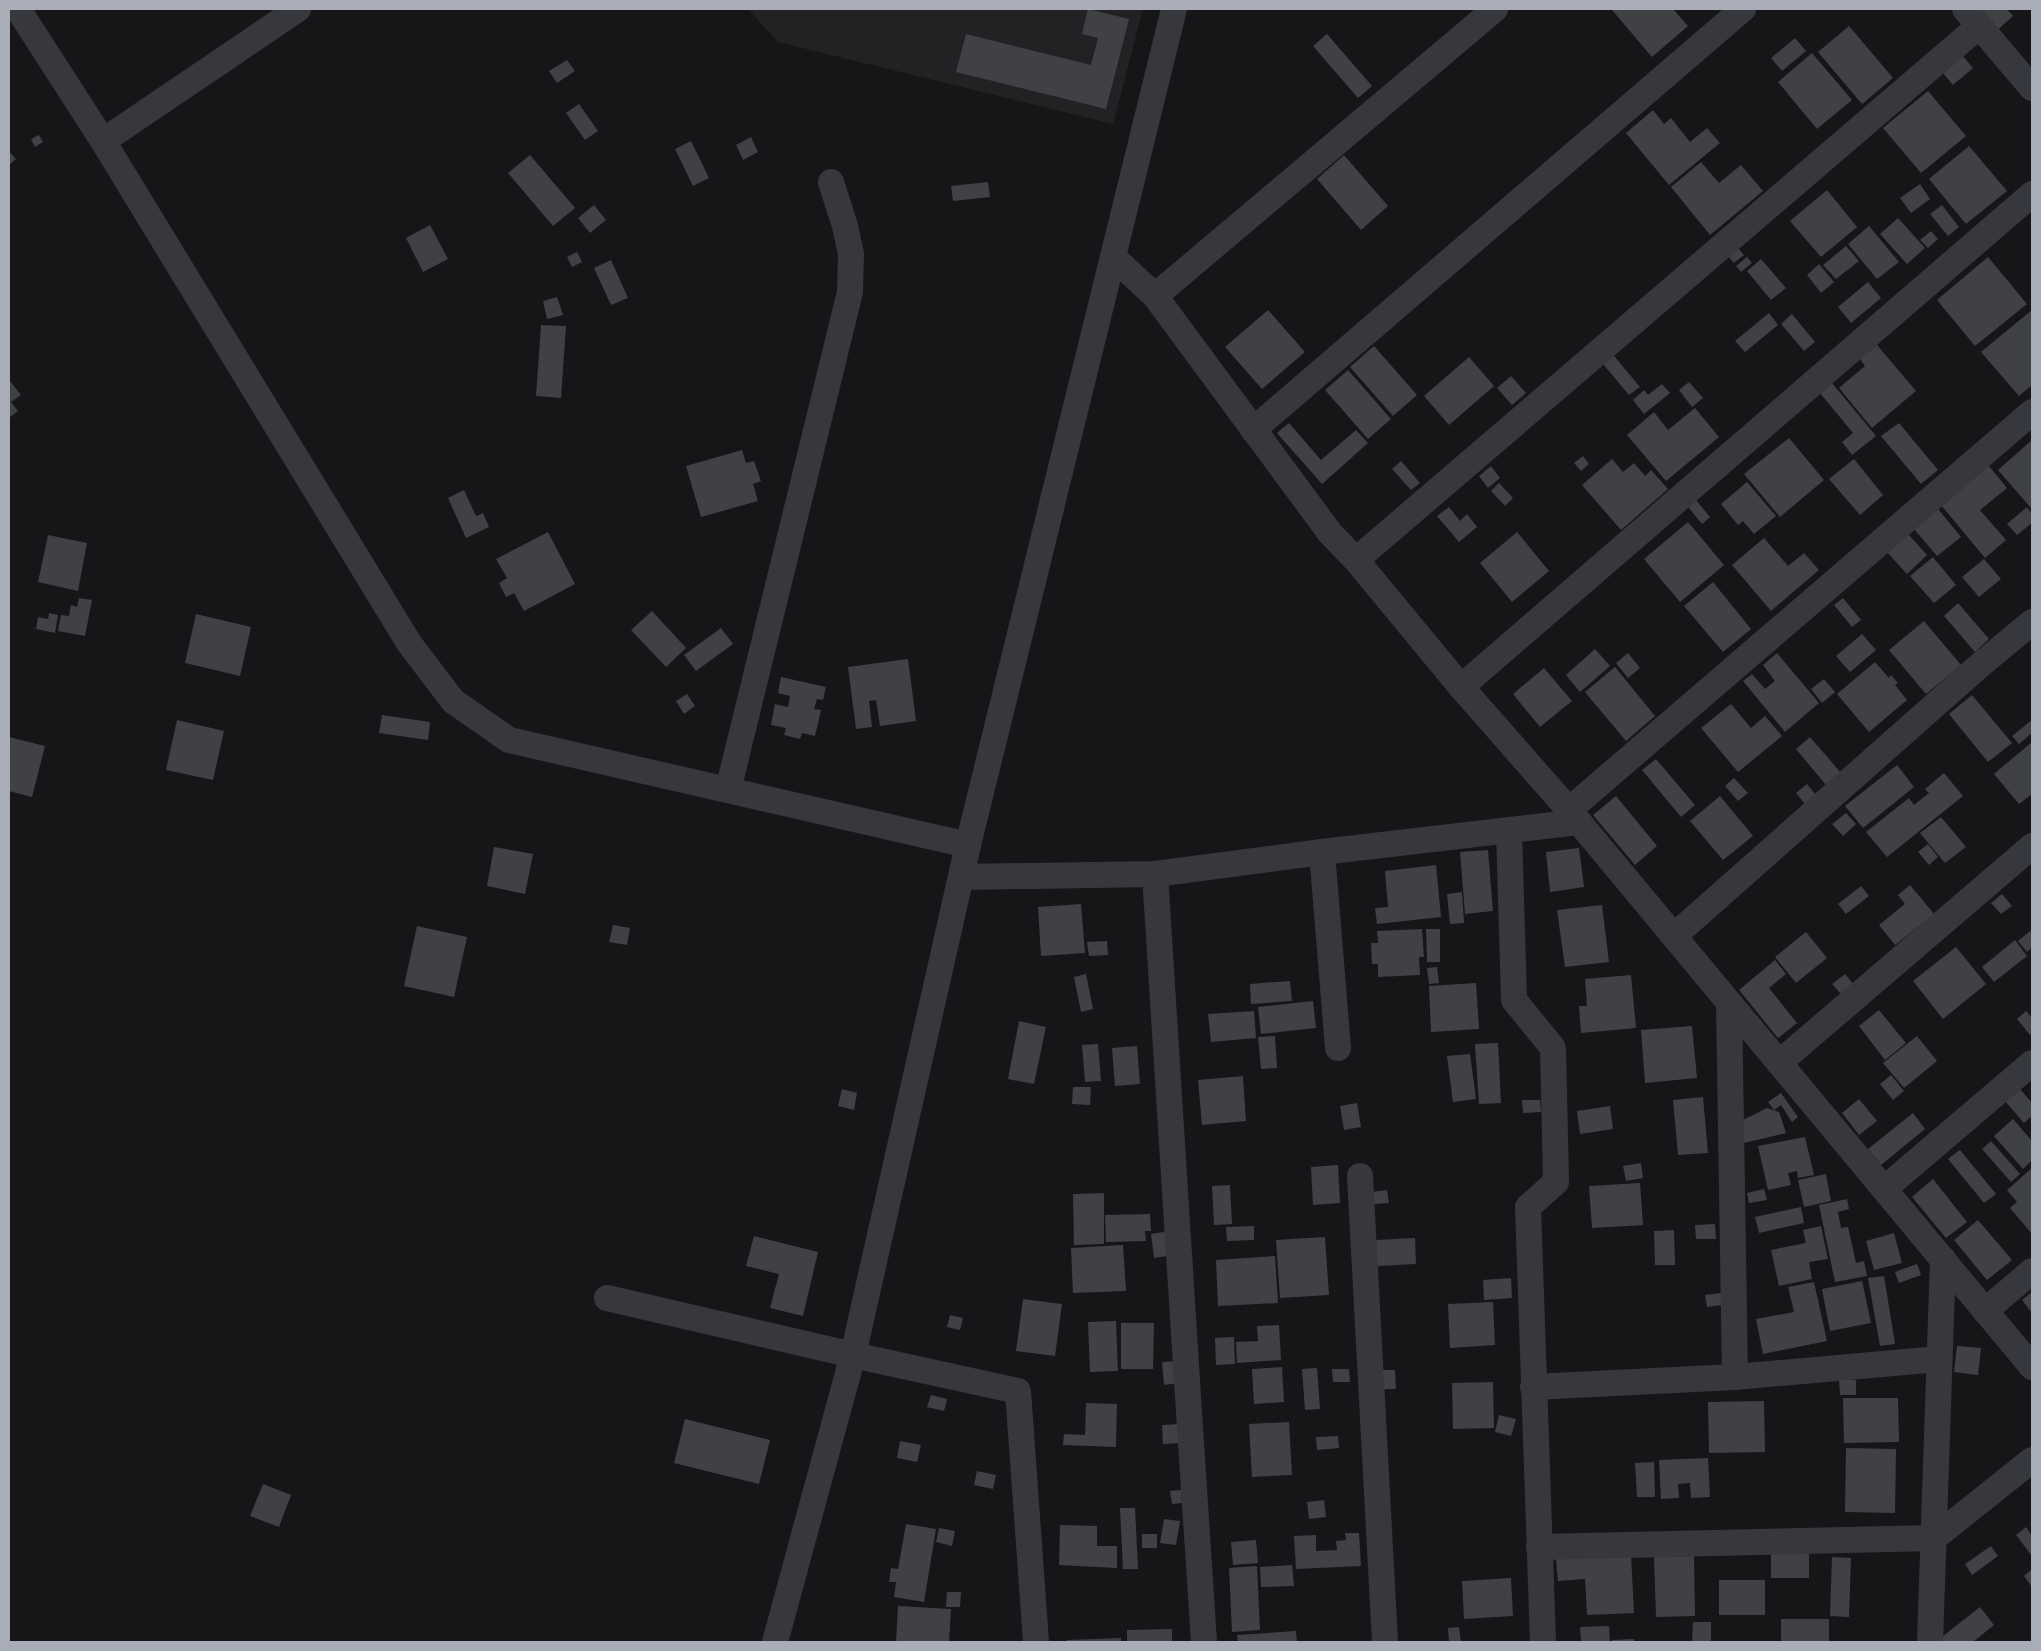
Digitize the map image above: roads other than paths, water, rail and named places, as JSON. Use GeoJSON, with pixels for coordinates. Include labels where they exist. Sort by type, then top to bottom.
{"type":"FeatureCollection","features":[{"type":"Feature","properties":{"kind":"street"},"geometry":{"type":"LineString","coordinates":[[18,9],[103,142],[409,643],[453,701],[509,740],[968,845]]}},
{"type":"Feature","properties":{"kind":"street"},"geometry":{"type":"LineString","coordinates":[[103,142],[298,9]]}},
{"type":"Feature","properties":{"kind":"street"},"geometry":{"type":"LineString","coordinates":[[775,1642],[853,1355],[968,845],[1174,9]]}},
{"type":"Feature","properties":{"kind":"street"},"geometry":{"type":"LineString","coordinates":[[1155,296],[1496,9]]}},
{"type":"Feature","properties":{"kind":"street"},"geometry":{"type":"LineString","coordinates":[[1253,430],[1742,9]]}},
{"type":"Feature","properties":{"kind":"street"},"geometry":{"type":"LineString","coordinates":[[1356,560],[1972,17],[2032,88]]}},
{"type":"Feature","properties":{"kind":"street"},"geometry":{"type":"LineString","coordinates":[[728,790],[850,292],[852,254],[832,182]]}},
{"type":"Feature","properties":{"kind":"street"},"geometry":{"type":"LineString","coordinates":[[1461,687],[2032,194]]}},
{"type":"Feature","properties":{"kind":"street"},"geometry":{"type":"LineString","coordinates":[[1113,257],[1155,296],[1330,533],[1356,560],[1461,687],[1574,816],[2032,1367]]}},
{"type":"Feature","properties":{"kind":"street"},"geometry":{"type":"LineString","coordinates":[[961,877],[1156,874],[1322,852],[1509,831],[1574,816],[2032,412]]}},
{"type":"Feature","properties":{"kind":"street"},"geometry":{"type":"LineString","coordinates":[[1674,936],[1979,666],[2032,622]]}},
{"type":"Feature","properties":{"kind":"street"},"geometry":{"type":"LineString","coordinates":[[1509,831],[1514,1000],[1553,1048],[1556,1182],[1528,1207],[1533,1387],[1544,1642]]}},
{"type":"Feature","properties":{"kind":"street"},"geometry":{"type":"LineString","coordinates":[[1779,1063],[2032,846]]}},
{"type":"Feature","properties":{"kind":"street"},"geometry":{"type":"LineString","coordinates":[[1322,852],[1338,1048]]}},
{"type":"Feature","properties":{"kind":"street"},"geometry":{"type":"LineString","coordinates":[[1156,874],[1166,1085],[1174,1176],[1204,1642]]}},
{"type":"Feature","properties":{"kind":"street"},"geometry":{"type":"LineString","coordinates":[[1729,1003],[1734,1377]]}},
{"type":"Feature","properties":{"kind":"street"},"geometry":{"type":"LineString","coordinates":[[1884,1189],[2032,1063]]}},
{"type":"Feature","properties":{"kind":"street"},"geometry":{"type":"LineString","coordinates":[[1360,1176],[1385,1642]]}},
{"type":"Feature","properties":{"kind":"street"},"geometry":{"type":"LineString","coordinates":[[1930,1642],[1943,1259]]}},
{"type":"Feature","properties":{"kind":"street"},"geometry":{"type":"LineString","coordinates":[[1985,1311],[2032,1271]]}},
{"type":"Feature","properties":{"kind":"street"},"geometry":{"type":"LineString","coordinates":[[607,1298],[1018,1391],[1036,1642]]}},
{"type":"Feature","properties":{"kind":"street"},"geometry":{"type":"LineString","coordinates":[[1533,1387],[1734,1377],[1940,1359]]}},
{"type":"Feature","properties":{"kind":"street"},"geometry":{"type":"LineString","coordinates":[[1539,1547],[1934,1538],[2032,1460]]}}]}
